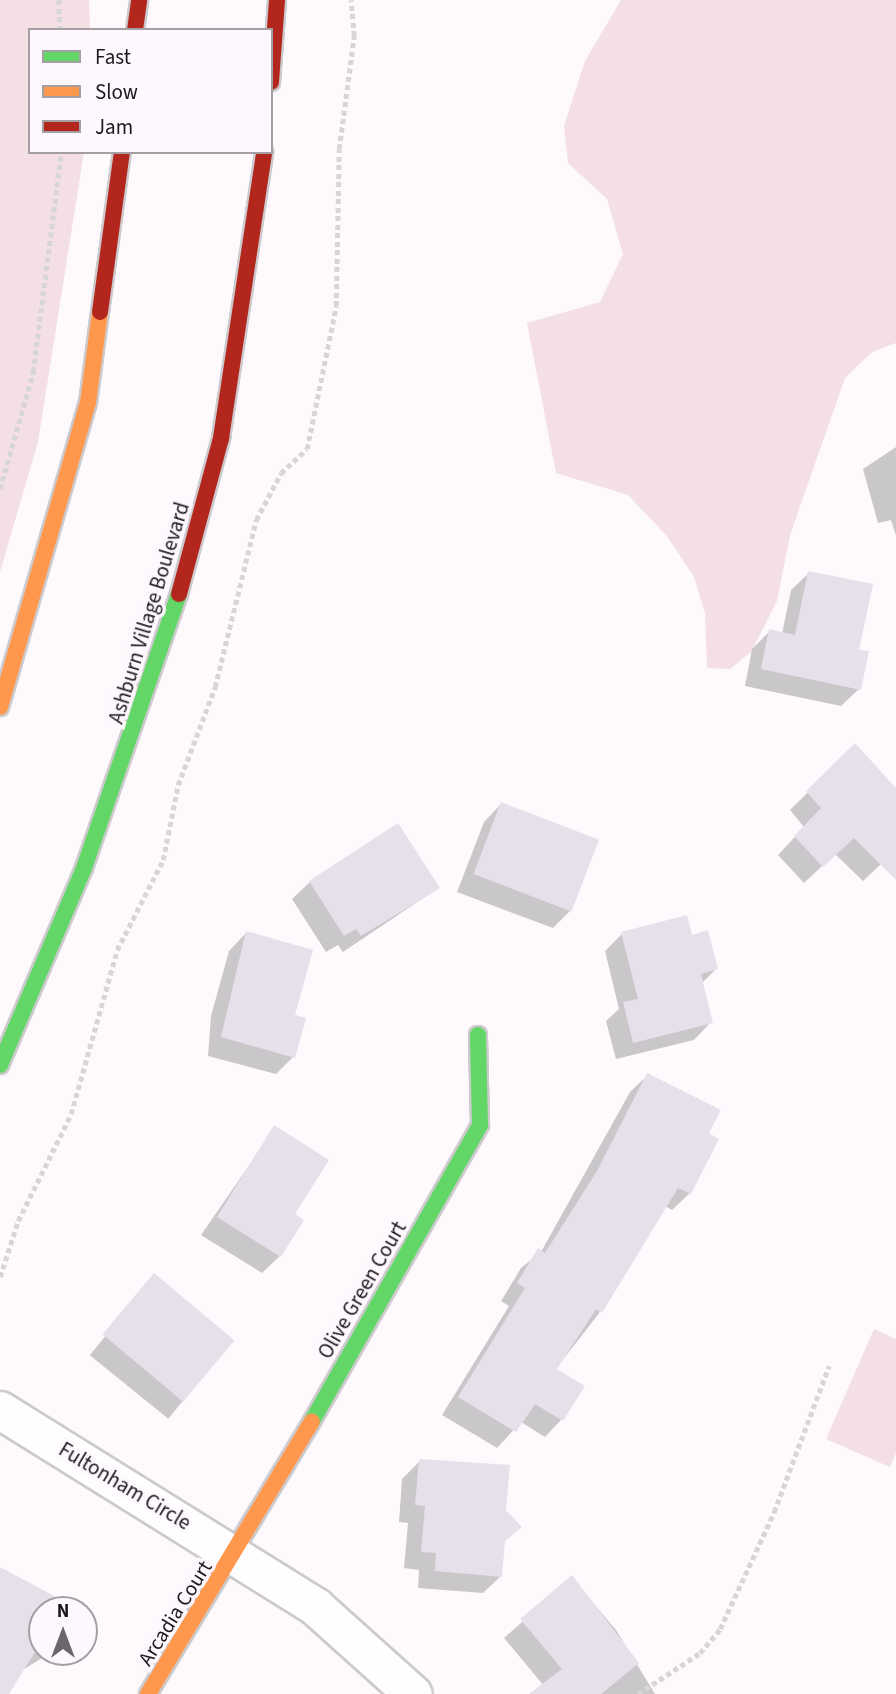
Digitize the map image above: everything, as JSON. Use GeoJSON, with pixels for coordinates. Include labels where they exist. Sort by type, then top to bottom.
{"type":"FeatureCollection","features":[{"type":"Feature","properties":{"kind":"main road"},"geometry":{"type":"LineString","coordinates":[[135,28],[139,0]]}},
{"type":"Feature","properties":{"kind":"main road"},"geometry":{"type":"LineString","coordinates":[[273,55],[277,0]]}},
{"type":"Feature","properties":{"kind":"main road"},"geometry":{"type":"LineString","coordinates":[[0,707],[88,403],[122,154]]}},
{"type":"Feature","properties":{"kind":"main road","name":"Ashburn Village Boulevard"},"geometry":{"type":"LineString","coordinates":[[0,1065],[83,868],[162,655],[221,438],[264,154]]}},
{"type":"Feature","properties":{"kind":"main road","name":"Olive Green Court"},"geometry":{"type":"LineString","coordinates":[[237,1554],[480,1125],[478,1034]]}},
{"type":"Feature","properties":{"kind":"main road","name":"Arcadia Court"},"geometry":{"type":"LineString","coordinates":[[148,1694],[237,1554]]}},
{"type":"Feature","properties":{"kind":"street","name":"Fultonham Circle"},"geometry":{"type":"LineString","coordinates":[[0,1410],[237,1554],[316,1606],[413,1694]]}},
{"type":"Feature","properties":{"kind":"path"},"geometry":{"type":"LineString","coordinates":[[59,0],[60,28]]}},
{"type":"Feature","properties":{"kind":"path"},"geometry":{"type":"LineString","coordinates":[[0,1277],[18,1221],[71,1114],[117,950],[163,860],[178,785],[215,687],[256,520],[281,473],[307,449],[337,294],[339,149],[354,36],[351,0]]}},
{"type":"Feature","properties":{"kind":"path"},"geometry":{"type":"LineString","coordinates":[[0,489],[33,372],[61,154]]}},
{"type":"Feature","properties":{"kind":"path"},"geometry":{"type":"LineString","coordinates":[[638,1694],[700,1653],[720,1629],[774,1512],[829,1366]]}},
{"type":"Feature","properties":{"kind":"shaded area"},"geometry":{"type":"Polygon","coordinates":[[[0,0],[89,0],[90,28],[28,28],[28,154],[84,154],[38,442],[0,572],[0,0]]]}},
{"type":"Feature","properties":{"kind":"shaded area"},"geometry":{"type":"Polygon","coordinates":[[[621,0],[896,0],[896,343],[872,352],[845,378],[790,535],[777,601],[751,652],[730,669],[707,668],[705,613],[694,577],[667,536],[628,495],[556,473],[527,323],[600,302],[623,254],[607,199],[568,163],[564,126],[585,61],[621,0]]]}},
{"type":"Feature","properties":{"kind":"shaded area"},"geometry":{"type":"Polygon","coordinates":[[[874,1329],[896,1339],[896,1453],[890,1467],[826,1439],[874,1329]]]}},
{"type":"Feature","properties":{"kind":"building"},"geometry":{"type":"Polygon","coordinates":[[[808,571],[873,584],[859,650],[869,651],[861,690],[761,669],[769,629],[795,635],[808,571]]]}},
{"type":"Feature","properties":{"kind":"building"},"geometry":{"type":"Polygon","coordinates":[[[855,743],[896,788],[896,880],[854,838],[823,867],[794,836],[821,808],[806,791],[855,743]]]}},
{"type":"Feature","properties":{"kind":"building"},"geometry":{"type":"Polygon","coordinates":[[[501,802],[599,840],[571,912],[473,874],[501,802]]]}},
{"type":"Feature","properties":{"kind":"building"},"geometry":{"type":"Polygon","coordinates":[[[398,823],[440,888],[361,936],[356,929],[344,936],[309,881],[398,823]]]}},
{"type":"Feature","properties":{"kind":"building"},"geometry":{"type":"Polygon","coordinates":[[[687,915],[692,935],[708,930],[718,969],[701,974],[713,1023],[633,1043],[623,1002],[638,999],[621,932],[687,915]]]}},
{"type":"Feature","properties":{"kind":"building"},"geometry":{"type":"Polygon","coordinates":[[[246,931],[313,950],[295,1015],[306,1018],[295,1058],[221,1037],[246,931]]]}},
{"type":"Feature","properties":{"kind":"building"},"geometry":{"type":"Polygon","coordinates":[[[647,1073],[721,1110],[709,1133],[719,1139],[691,1194],[678,1188],[602,1313],[596,1309],[557,1369],[585,1386],[563,1421],[535,1404],[516,1432],[458,1397],[525,1288],[517,1283],[538,1248],[545,1253],[597,1171],[647,1073]]]}},
{"type":"Feature","properties":{"kind":"building"},"geometry":{"type":"Polygon","coordinates":[[[274,1125],[329,1160],[295,1214],[304,1220],[281,1257],[217,1217],[274,1125]]]}},
{"type":"Feature","properties":{"kind":"building"},"geometry":{"type":"Polygon","coordinates":[[[154,1273],[234,1340],[183,1402],[103,1334],[154,1273]]]}},
{"type":"Feature","properties":{"kind":"building"},"geometry":{"type":"Polygon","coordinates":[[[419,1459],[510,1465],[506,1510],[522,1527],[505,1541],[502,1577],[435,1571],[436,1553],[421,1552],[425,1506],[415,1505],[419,1459]]]}},
{"type":"Feature","properties":{"kind":"building"},"geometry":{"type":"Polygon","coordinates":[[[0,1567],[54,1596],[28,1596],[28,1663],[9,1694],[0,1694],[0,1567]]]}},
{"type":"Feature","properties":{"kind":"building"},"geometry":{"type":"Polygon","coordinates":[[[572,1575],[639,1663],[601,1694],[529,1694],[562,1669],[520,1619],[572,1575]]]}},
{"type":"Feature","properties":{"kind":"traffic: fast"},"geometry":{"type":"LineString","coordinates":[[0,1065],[84,868],[179,594]]}},
{"type":"Feature","properties":{"kind":"traffic: fast"},"geometry":{"type":"LineString","coordinates":[[312,1421],[480,1125],[478,1035]]}},
{"type":"Feature","properties":{"kind":"traffic: slow"},"geometry":{"type":"LineString","coordinates":[[0,707],[88,403],[100,312]]}},
{"type":"Feature","properties":{"kind":"traffic: slow"},"geometry":{"type":"LineString","coordinates":[[148,1694],[312,1421]]}},
{"type":"Feature","properties":{"kind":"traffic: jam"},"geometry":{"type":"LineString","coordinates":[[135,28],[139,0]]}},
{"type":"Feature","properties":{"kind":"traffic: jam"},"geometry":{"type":"LineString","coordinates":[[273,55],[277,0]]}},
{"type":"Feature","properties":{"kind":"traffic: jam"},"geometry":{"type":"LineString","coordinates":[[100,312],[122,154]]}},
{"type":"Feature","properties":{"kind":"traffic: jam"},"geometry":{"type":"LineString","coordinates":[[179,594],[221,438],[264,154]]}}]}
